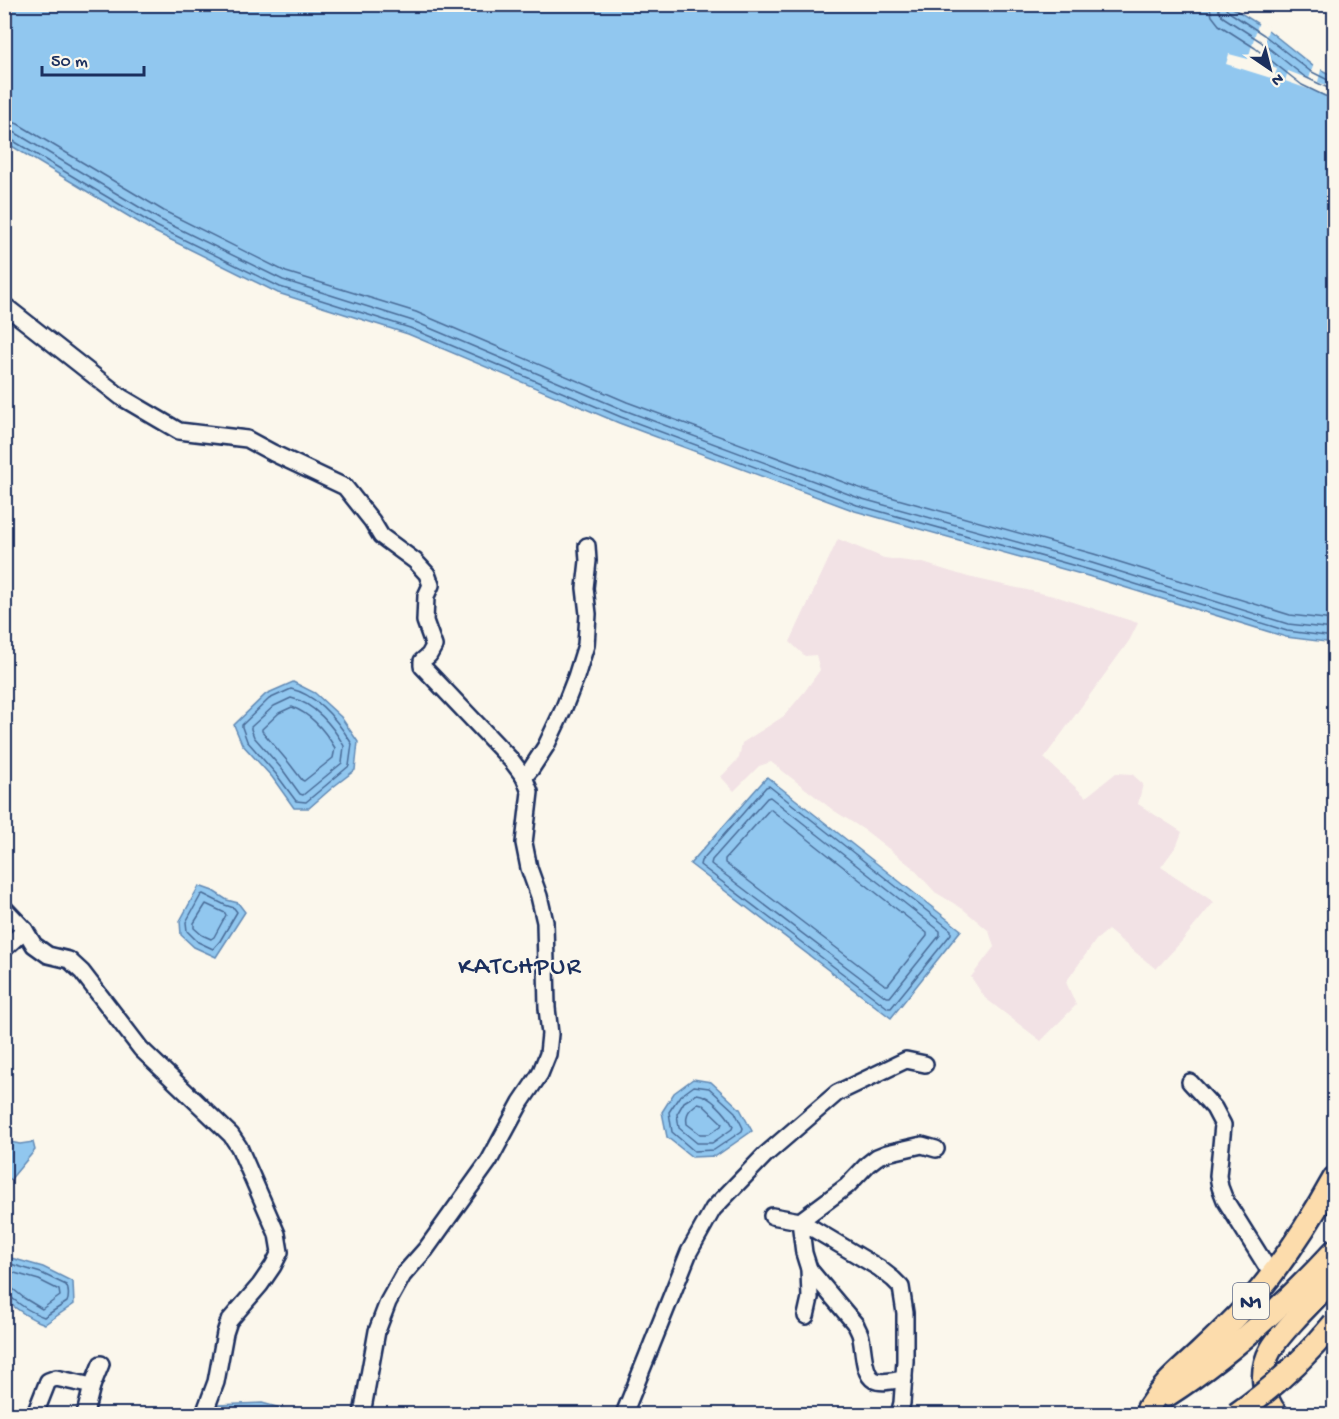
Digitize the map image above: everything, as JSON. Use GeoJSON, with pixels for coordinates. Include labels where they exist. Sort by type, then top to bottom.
{"type":"FeatureCollection","features":[{"type":"Feature","properties":{"kind":"highway","name":"N1"},"geometry":{"type":"LineString","coordinates":[[1143,1411],[1166,1382],[1235,1317],[1272,1275],[1314,1214],[1335,1178]]}},
{"type":"Feature","properties":{"kind":"highway","name":"N1"},"geometry":{"type":"LineString","coordinates":[[1143,1411],[1177,1390],[1233,1348],[1279,1308],[1335,1251]]}},
{"type":"Feature","properties":{"kind":"highway"},"geometry":{"type":"LineString","coordinates":[[1276,1414],[1266,1395],[1263,1377],[1271,1348],[1335,1277]]}},
{"type":"Feature","properties":{"kind":"highway"},"geometry":{"type":"LineString","coordinates":[[1236,1414],[1250,1405],[1296,1364],[1335,1323]]}},
{"type":"Feature","properties":{"kind":"street"},"geometry":{"type":"LineString","coordinates":[[4,305],[121,397],[179,430],[247,439],[345,487],[381,536],[415,561],[427,574],[431,585],[426,596],[425,621],[434,646],[422,662],[423,666],[512,761],[524,777],[530,792],[524,843],[528,868],[539,896],[545,922],[547,1008],[550,1034],[548,1054],[540,1074],[521,1102],[489,1161],[426,1249],[403,1275],[388,1302],[377,1331],[362,1414]]}},
{"type":"Feature","properties":{"kind":"street"},"geometry":{"type":"LineString","coordinates":[[524,777],[546,746],[563,710],[586,645],[587,546]]}},
{"type":"Feature","properties":{"kind":"street"},"geometry":{"type":"LineString","coordinates":[[4,908],[25,930],[34,945],[48,955],[69,960],[82,972],[141,1049],[231,1135],[260,1192],[277,1234],[280,1252],[273,1266],[230,1321],[225,1333],[216,1382],[204,1414]]}},
{"type":"Feature","properties":{"kind":"street"},"geometry":{"type":"LineString","coordinates":[[4,949],[25,930]]}},
{"type":"Feature","properties":{"kind":"street"},"geometry":{"type":"LineString","coordinates":[[624,1414],[689,1252],[713,1209],[765,1155],[837,1093],[906,1060],[925,1064]]}},
{"type":"Feature","properties":{"kind":"street"},"geometry":{"type":"LineString","coordinates":[[1190,1082],[1214,1108],[1223,1125],[1218,1176],[1225,1200],[1272,1275]]}},
{"type":"Feature","properties":{"kind":"street"},"geometry":{"type":"LineString","coordinates":[[800,1221],[848,1186],[877,1157],[922,1146],[936,1149]]}},
{"type":"Feature","properties":{"kind":"street"},"geometry":{"type":"LineString","coordinates":[[772,1216],[800,1221],[879,1268],[901,1287],[905,1313],[905,1361],[899,1414]]}},
{"type":"Feature","properties":{"kind":"street"},"geometry":{"type":"LineString","coordinates":[[800,1221],[804,1253],[809,1269],[810,1298],[806,1316]]}},
{"type":"Feature","properties":{"kind":"street"},"geometry":{"type":"LineString","coordinates":[[809,1269],[856,1325],[861,1335],[865,1362],[870,1376],[874,1380],[881,1381],[904,1379]]}},
{"type":"Feature","properties":{"kind":"street"},"geometry":{"type":"LineString","coordinates":[[85,1414],[92,1386],[101,1364]]}},
{"type":"Feature","properties":{"kind":"street"},"geometry":{"type":"LineString","coordinates":[[36,1414],[48,1380],[56,1378],[92,1386]]}},
{"type":"Feature","properties":{"kind":"shaded area"},"geometry":{"type":"Polygon","coordinates":[[[838,539],[884,558],[923,563],[968,577],[1058,597],[1138,623],[1129,641],[1044,758],[1086,797],[1116,773],[1132,774],[1143,784],[1138,804],[1182,832],[1177,845],[1161,867],[1214,902],[1156,969],[1108,930],[1096,940],[1066,982],[1076,1005],[1041,1041],[985,998],[971,977],[994,947],[989,931],[963,909],[935,892],[912,867],[771,762],[759,766],[734,791],[721,777],[739,758],[742,743],[784,716],[820,670],[816,655],[805,656],[790,642],[838,539]]]}},
{"type":"Feature","properties":{"kind":"water"},"geometry":{"type":"Polygon","coordinates":[[[5,5],[1228,5],[1268,30],[1313,66],[1334,76],[1334,643],[1286,637],[1088,576],[855,511],[619,423],[408,334],[278,293],[153,231],[5,142],[5,5]]]}},
{"type":"Feature","properties":{"kind":"water"},"geometry":{"type":"Polygon","coordinates":[[[293,682],[315,693],[341,717],[358,742],[355,770],[309,808],[294,808],[272,777],[242,744],[234,725],[266,694],[293,682]]]}},
{"type":"Feature","properties":{"kind":"water"},"geometry":{"type":"Polygon","coordinates":[[[767,777],[961,930],[891,1018],[690,864],[767,777]]]}},
{"type":"Feature","properties":{"kind":"water"},"geometry":{"type":"Polygon","coordinates":[[[199,886],[238,903],[245,912],[216,957],[194,947],[181,935],[180,921],[199,886]]]}},
{"type":"Feature","properties":{"kind":"water"},"geometry":{"type":"Polygon","coordinates":[[[693,1079],[711,1082],[740,1109],[752,1131],[716,1156],[692,1157],[667,1137],[662,1112],[674,1093],[693,1079]]]}},
{"type":"Feature","properties":{"kind":"water"},"geometry":{"type":"Polygon","coordinates":[[[5,1141],[20,1144],[33,1142],[35,1150],[10,1180],[5,1176],[5,1141]]]}},
{"type":"Feature","properties":{"kind":"water"},"geometry":{"type":"Polygon","coordinates":[[[4,1256],[43,1267],[73,1282],[74,1304],[45,1324],[19,1310],[5,1299],[4,1256]]]}},
{"type":"Feature","properties":{"kind":"water"},"geometry":{"type":"Polygon","coordinates":[[[262,1403],[284,1409],[291,1414],[212,1414],[218,1405],[262,1403]]]}},
{"type":"Feature","properties":{"kind":"pier"},"geometry":{"type":"Polygon","coordinates":[[[1259,21],[1269,27],[1258,62],[1277,69],[1274,79],[1226,64],[1229,54],[1248,59],[1259,21]]]}},
{"type":"Feature","properties":{"kind":"pier"},"geometry":{"type":"Polygon","coordinates":[[[1314,63],[1322,66],[1318,82],[1334,88],[1334,98],[1285,81],[1288,71],[1309,79],[1314,63]]]}},
{"type":"Feature","properties":{"kind":"district","name":"KATCHPUR"},"geometry":{"type":"Point","coordinates":[520,964]}}]}
